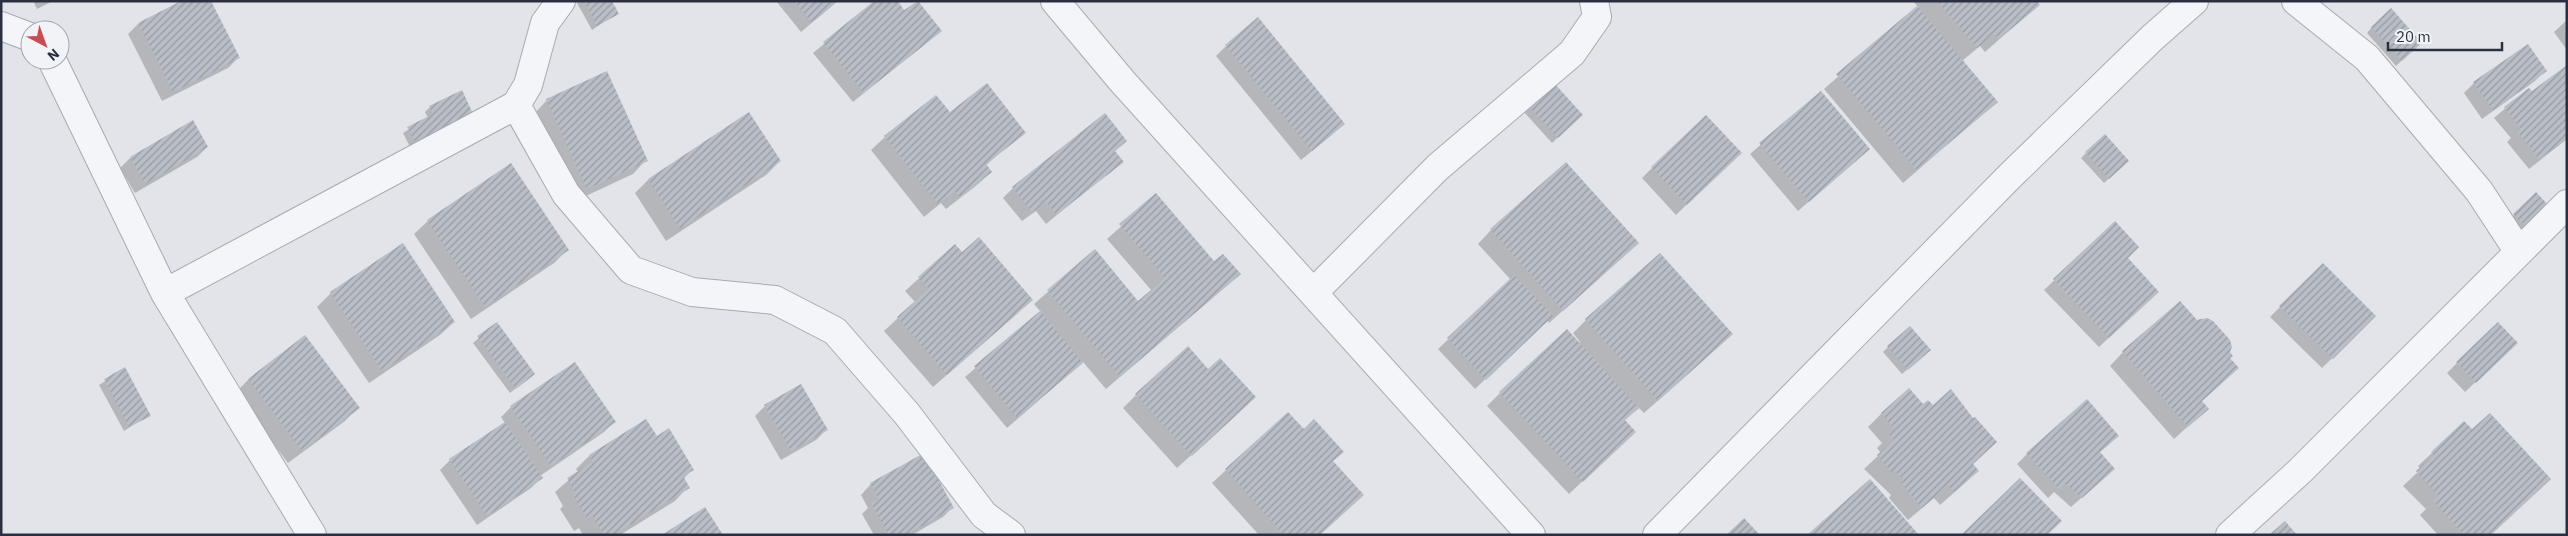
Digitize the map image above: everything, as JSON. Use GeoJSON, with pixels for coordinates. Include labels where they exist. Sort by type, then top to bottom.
{"type":"FeatureCollection","features":[{"type":"Feature","properties":{"kind":"street"},"geometry":{"type":"LineString","coordinates":[[165,294],[516,105],[528,85],[545,23],[561,1]]}},
{"type":"Feature","properties":{"kind":"street"},"geometry":{"type":"LineString","coordinates":[[1055,1],[1122,81],[1531,535]]}},
{"type":"Feature","properties":{"kind":"street"},"geometry":{"type":"LineString","coordinates":[[1314,292],[1438,167],[1572,52],[1597,17],[1594,1]]}},
{"type":"Feature","properties":{"kind":"street"},"geometry":{"type":"LineString","coordinates":[[1657,535],[2010,176],[2152,38],[2194,1]]}},
{"type":"Feature","properties":{"kind":"street"},"geometry":{"type":"LineString","coordinates":[[2296,1],[2367,58],[2479,191],[2519,252]]}},
{"type":"Feature","properties":{"kind":"street"},"geometry":{"type":"LineString","coordinates":[[1,26],[20,33]]}},
{"type":"Feature","properties":{"kind":"street"},"geometry":{"type":"LineString","coordinates":[[57,70],[165,294],[312,535]]}},
{"type":"Feature","properties":{"kind":"street"},"geometry":{"type":"LineString","coordinates":[[516,105],[566,194],[631,270],[692,292],[775,300],[835,331],[907,414],[984,514],[1011,535]]}},
{"type":"Feature","properties":{"kind":"street"},"geometry":{"type":"LineString","coordinates":[[2230,535],[2300,471],[2567,204]]}},
{"type":"Feature","properties":{"kind":"building"},"geometry":{"type":"Polygon","coordinates":[[[181,1],[211,1],[240,58],[173,92],[138,23],[181,1]]]}},
{"type":"Feature","properties":{"kind":"building"},"geometry":{"type":"Polygon","coordinates":[[[584,1],[612,1],[619,14],[597,26],[584,1]]]}},
{"type":"Feature","properties":{"kind":"building"},"geometry":{"type":"Polygon","coordinates":[[[794,1],[837,1],[811,22],[794,1]]]}},
{"type":"Feature","properties":{"kind":"building"},"geometry":{"type":"Polygon","coordinates":[[[874,1],[898,1],[904,10],[918,1],[942,31],[864,93],[823,42],[874,1]]]}},
{"type":"Feature","properties":{"kind":"building"},"geometry":{"type":"Polygon","coordinates":[[[1937,1],[2037,1],[2040,5],[1999,39],[1994,34],[1977,48],[1937,1]]]}},
{"type":"Feature","properties":{"kind":"building"},"geometry":{"type":"Polygon","coordinates":[[[1917,6],[1998,102],[1917,170],[1836,74],[1917,6]]]}},
{"type":"Feature","properties":{"kind":"building"},"geometry":{"type":"Polygon","coordinates":[[[2391,8],[2422,43],[2402,61],[2371,27],[2391,8]]]}},
{"type":"Feature","properties":{"kind":"building"},"geometry":{"type":"Polygon","coordinates":[[[1258,17],[1345,124],[1312,151],[1225,45],[1258,17]]]}},
{"type":"Feature","properties":{"kind":"building"},"geometry":{"type":"Polygon","coordinates":[[[2528,44],[2547,71],[2493,110],[2473,82],[2528,44]]]}},
{"type":"Feature","properties":{"kind":"building"},"geometry":{"type":"Polygon","coordinates":[[[2567,65],[2567,138],[2539,159],[2517,131],[2520,128],[2504,107],[2529,88],[2532,91],[2567,65]]]}},
{"type":"Feature","properties":{"kind":"building"},"geometry":{"type":"Polygon","coordinates":[[[607,71],[648,161],[587,189],[546,99],[607,71]]]}},
{"type":"Feature","properties":{"kind":"building"},"geometry":{"type":"Polygon","coordinates":[[[987,83],[1026,133],[986,164],[992,172],[960,197],[955,191],[938,204],[884,136],[936,95],[950,112],[987,83]]]}},
{"type":"Feature","properties":{"kind":"building"},"geometry":{"type":"Polygon","coordinates":[[[1554,83],[1583,115],[1558,138],[1528,106],[1554,83]]]}},
{"type":"Feature","properties":{"kind":"building"},"geometry":{"type":"Polygon","coordinates":[[[462,90],[474,116],[417,145],[407,127],[433,114],[429,106],[462,90]]]}},
{"type":"Feature","properties":{"kind":"building"},"geometry":{"type":"Polygon","coordinates":[[[1821,91],[1870,149],[1809,202],[1759,143],[1821,91]]]}},
{"type":"Feature","properties":{"kind":"building"},"geometry":{"type":"Polygon","coordinates":[[[749,112],[781,161],[680,229],[648,179],[749,112]]]}},
{"type":"Feature","properties":{"kind":"building"},"geometry":{"type":"Polygon","coordinates":[[[1105,113],[1127,141],[1115,151],[1124,162],[1056,215],[1047,202],[1032,212],[1012,187],[1105,113]]]}},
{"type":"Feature","properties":{"kind":"building"},"geometry":{"type":"Polygon","coordinates":[[[1706,115],[1742,153],[1687,205],[1651,167],[1706,115]]]}},
{"type":"Feature","properties":{"kind":"building"},"geometry":{"type":"Polygon","coordinates":[[[193,120],[208,147],[145,184],[130,157],[193,120]]]}},
{"type":"Feature","properties":{"kind":"building"},"geometry":{"type":"Polygon","coordinates":[[[2105,134],[2129,161],[2109,179],[2085,152],[2105,134]]]}},
{"type":"Feature","properties":{"kind":"building"},"geometry":{"type":"Polygon","coordinates":[[[1566,162],[1639,243],[1563,311],[1490,229],[1566,162]]]}},
{"type":"Feature","properties":{"kind":"building"},"geometry":{"type":"Polygon","coordinates":[[[511,163],[569,250],[485,307],[427,220],[511,163]]]}},
{"type":"Feature","properties":{"kind":"building"},"geometry":{"type":"Polygon","coordinates":[[[2536,192],[2552,209],[2529,230],[2513,214],[2536,192]]]}},
{"type":"Feature","properties":{"kind":"building"},"geometry":{"type":"Polygon","coordinates":[[[1156,193],[1214,261],[1223,254],[1241,274],[1120,377],[1047,290],[1095,249],[1138,301],[1165,278],[1119,224],[1156,193]]]}},
{"type":"Feature","properties":{"kind":"building"},"geometry":{"type":"Polygon","coordinates":[[[2115,221],[2139,247],[2128,258],[2159,292],[2109,338],[2053,279],[2115,221]]]}},
{"type":"Feature","properties":{"kind":"building"},"geometry":{"type":"Polygon","coordinates":[[[979,237],[1033,300],[947,375],[897,317],[929,289],[918,277],[955,244],[962,252],[979,237]]]}},
{"type":"Feature","properties":{"kind":"building"},"geometry":{"type":"Polygon","coordinates":[[[403,243],[455,322],[382,371],[330,292],[403,243]]]}},
{"type":"Feature","properties":{"kind":"building"},"geometry":{"type":"Polygon","coordinates":[[[1660,253],[1733,334],[1658,401],[1585,319],[1660,253]]]}},
{"type":"Feature","properties":{"kind":"building"},"geometry":{"type":"Polygon","coordinates":[[[2323,263],[2376,316],[2333,359],[2279,306],[2323,263]]]}},
{"type":"Feature","properties":{"kind":"building"},"geometry":{"type":"Polygon","coordinates":[[[1514,275],[1553,316],[1486,380],[1447,338],[1514,275]]]}},
{"type":"Feature","properties":{"kind":"building"},"geometry":{"type":"Polygon","coordinates":[[[2180,301],[2197,320],[2207,318],[2213,321],[2230,340],[2232,347],[2230,352],[2233,356],[2230,358],[2239,368],[2202,401],[2209,409],[2188,427],[2122,351],[2180,301]]]}},
{"type":"Feature","properties":{"kind":"building"},"geometry":{"type":"Polygon","coordinates":[[[1040,311],[1083,363],[1017,418],[974,366],[1040,311]]]}},
{"type":"Feature","properties":{"kind":"building"},"geometry":{"type":"Polygon","coordinates":[[[497,322],[535,374],[516,389],[477,336],[497,322]]]}},
{"type":"Feature","properties":{"kind":"building"},"geometry":{"type":"Polygon","coordinates":[[[2498,322],[2518,343],[2476,383],[2456,362],[2498,322]]]}},
{"type":"Feature","properties":{"kind":"building"},"geometry":{"type":"Polygon","coordinates":[[[1910,326],[1931,350],[1908,370],[1887,346],[1910,326]]]}},
{"type":"Feature","properties":{"kind":"building"},"geometry":{"type":"Polygon","coordinates":[[[1567,329],[1639,408],[1625,420],[1636,432],[1583,482],[1499,392],[1567,329]]]}},
{"type":"Feature","properties":{"kind":"building"},"geometry":{"type":"Polygon","coordinates":[[[305,335],[360,408],[302,451],[248,379],[305,335]]]}},
{"type":"Feature","properties":{"kind":"building"},"geometry":{"type":"Polygon","coordinates":[[[1188,346],[1208,369],[1220,358],[1256,397],[1192,456],[1135,394],[1188,346]]]}},
{"type":"Feature","properties":{"kind":"building"},"geometry":{"type":"Polygon","coordinates":[[[575,362],[616,422],[551,466],[510,406],[575,362]]]}},
{"type":"Feature","properties":{"kind":"building"},"geometry":{"type":"Polygon","coordinates":[[[125,367],[151,416],[129,427],[104,379],[125,367]]]}},
{"type":"Feature","properties":{"kind":"building"},"geometry":{"type":"Polygon","coordinates":[[[801,384],[828,430],[791,451],[764,405],[801,384]]]}},
{"type":"Feature","properties":{"kind":"building"},"geometry":{"type":"Polygon","coordinates":[[[1909,388],[1923,404],[1928,400],[1933,405],[1951,389],[1973,418],[1975,417],[1997,442],[1973,464],[1979,471],[1954,492],[1948,485],[1922,508],[1901,483],[1904,481],[1894,470],[1891,472],[1877,455],[1894,440],[1889,434],[1895,429],[1881,413],[1909,388]]]}},
{"type":"Feature","properties":{"kind":"building"},"geometry":{"type":"Polygon","coordinates":[[[2087,399],[2119,436],[2100,452],[2115,469],[2082,498],[2065,483],[2059,489],[2026,453],[2087,399]]]}},
{"type":"Feature","properties":{"kind":"building"},"geometry":{"type":"Polygon","coordinates":[[[1288,412],[1304,429],[1314,419],[1344,452],[1333,461],[1364,495],[1320,535],[1284,535],[1225,469],[1288,412]]]}},
{"type":"Feature","properties":{"kind":"building"},"geometry":{"type":"Polygon","coordinates":[[[2490,413],[2551,479],[2491,535],[2464,535],[2433,501],[2439,496],[2416,471],[2434,455],[2431,452],[2464,421],[2472,429],[2490,413]]]}},
{"type":"Feature","properties":{"kind":"building"},"geometry":{"type":"Polygon","coordinates":[[[646,419],[657,436],[669,428],[694,470],[683,476],[690,488],[613,535],[604,535],[592,515],[587,518],[573,495],[576,493],[567,478],[593,462],[589,455],[646,419]]]}},
{"type":"Feature","properties":{"kind":"building"},"geometry":{"type":"Polygon","coordinates":[[[505,422],[543,478],[487,516],[449,459],[505,422]]]}},
{"type":"Feature","properties":{"kind":"building"},"geometry":{"type":"Polygon","coordinates":[[[924,453],[954,508],[906,535],[889,535],[871,503],[879,499],[870,483],[924,453]]]}},
{"type":"Feature","properties":{"kind":"building"},"geometry":{"type":"Polygon","coordinates":[[[2020,478],[2062,521],[2047,535],[1961,535],[2020,478]]]}},
{"type":"Feature","properties":{"kind":"building"},"geometry":{"type":"Polygon","coordinates":[[[1870,479],[1919,535],[1807,535],[1870,479]]]}},
{"type":"Feature","properties":{"kind":"building"},"geometry":{"type":"Polygon","coordinates":[[[705,507],[723,535],[662,535],[705,507]]]}},
{"type":"Feature","properties":{"kind":"building"},"geometry":{"type":"Polygon","coordinates":[[[1744,518],[1760,535],[1726,535],[1744,518]]]}},
{"type":"Feature","properties":{"kind":"building"},"geometry":{"type":"Polygon","coordinates":[[[2285,521],[2297,535],[2269,535],[2285,521]]]}}]}
